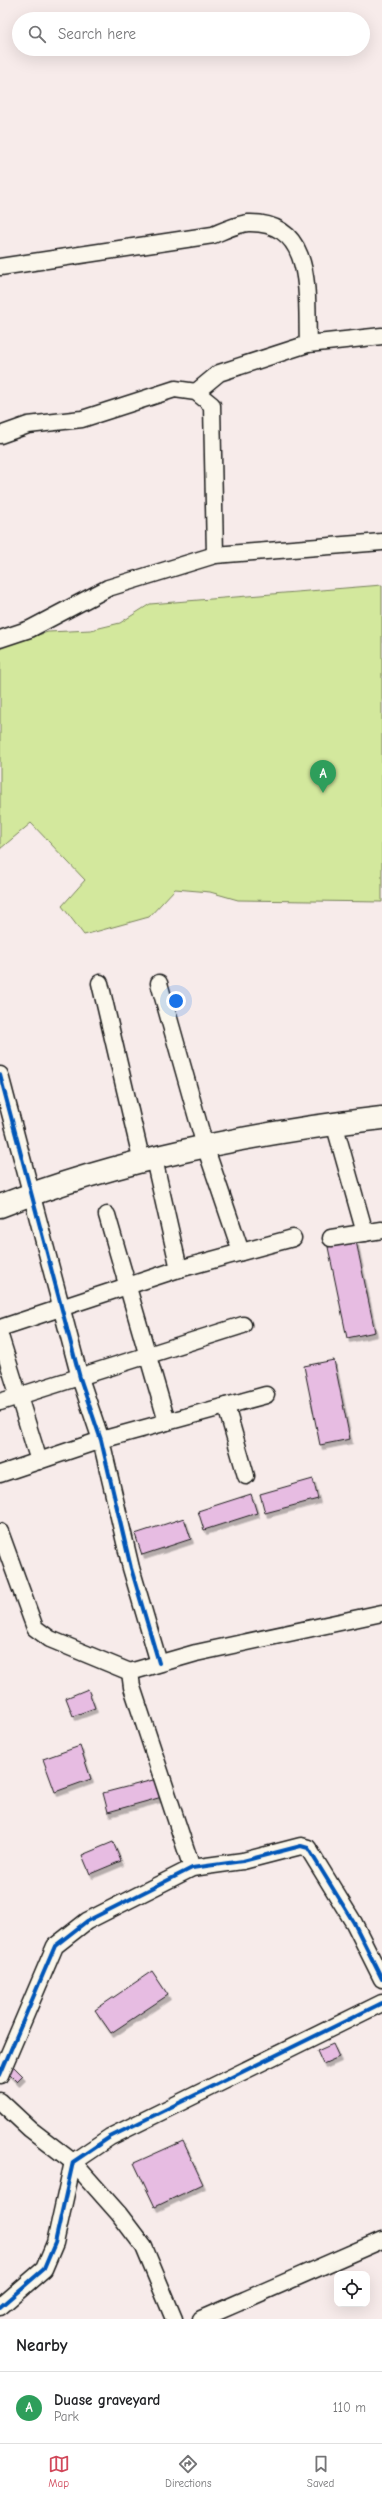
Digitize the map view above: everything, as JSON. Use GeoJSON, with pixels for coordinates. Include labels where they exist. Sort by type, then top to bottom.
{"type":"FeatureCollection","features":[{"type":"Feature","properties":{"kind":"street"},"geometry":{"type":"LineString","coordinates":[[0,266],[213,235],[246,223],[273,226],[290,237],[305,266],[308,344]]}},
{"type":"Feature","properties":{"kind":"street"},"geometry":{"type":"LineString","coordinates":[[196,392],[220,373],[308,344],[382,336]]}},
{"type":"Feature","properties":{"kind":"street"},"geometry":{"type":"LineString","coordinates":[[0,434],[28,425],[82,419],[175,389],[196,392],[212,405],[215,555]]}},
{"type":"Feature","properties":{"kind":"street"},"geometry":{"type":"LineString","coordinates":[[0,639],[30,629],[108,588],[215,555],[382,542]]}},
{"type":"Feature","properties":{"kind":"street"},"geometry":{"type":"LineString","coordinates":[[100,983],[179,1269]]}},
{"type":"Feature","properties":{"kind":"street"},"geometry":{"type":"LineString","coordinates":[[159,983],[206,1146],[241,1252]]}},
{"type":"Feature","properties":{"kind":"street"},"geometry":{"type":"LineString","coordinates":[[0,1076],[30,1194],[80,1378],[101,1440],[131,1568],[159,1663]]}},
{"type":"Feature","properties":{"kind":"street"},"geometry":{"type":"LineString","coordinates":[[0,1206],[30,1194],[206,1146],[334,1123],[382,1118]]}},
{"type":"Feature","properties":{"kind":"street"},"geometry":{"type":"LineString","coordinates":[[334,1123],[365,1233]]}},
{"type":"Feature","properties":{"kind":"street"},"geometry":{"type":"LineString","coordinates":[[107,1216],[167,1422]]}},
{"type":"Feature","properties":{"kind":"street"},"geometry":{"type":"LineString","coordinates":[[331,1238],[382,1230]]}},
{"type":"Feature","properties":{"kind":"street"},"geometry":{"type":"LineString","coordinates":[[0,1328],[128,1288],[179,1269],[293,1238]]}},
{"type":"Feature","properties":{"kind":"street"},"geometry":{"type":"LineString","coordinates":[[0,1402],[80,1378],[243,1325]]}},
{"type":"Feature","properties":{"kind":"street"},"geometry":{"type":"LineString","coordinates":[[0,1336],[20,1396],[39,1461]]}},
{"type":"Feature","properties":{"kind":"street"},"geometry":{"type":"LineString","coordinates":[[0,1474],[101,1440],[266,1395]]}},
{"type":"Feature","properties":{"kind":"street"},"geometry":{"type":"LineString","coordinates":[[226,1406],[246,1476]]}},
{"type":"Feature","properties":{"kind":"street"},"geometry":{"type":"LineString","coordinates":[[0,1532],[35,1628],[50,1639],[130,1672],[196,1653],[382,1613]]}},
{"type":"Feature","properties":{"kind":"street"},"geometry":{"type":"LineString","coordinates":[[130,1672],[132,1687],[192,1868]]}},
{"type":"Feature","properties":{"kind":"street"},"geometry":{"type":"LineString","coordinates":[[0,2075],[55,1946],[87,1921],[192,1868],[243,1861],[301,1846],[308,1848],[354,1923],[382,1979]]}},
{"type":"Feature","properties":{"kind":"street"},"geometry":{"type":"LineString","coordinates":[[0,2307],[44,2269],[55,2244],[73,2162],[110,2137],[382,2003]]}},
{"type":"Feature","properties":{"kind":"street"},"geometry":{"type":"LineString","coordinates":[[0,2101],[30,2128],[73,2162],[119,2214],[144,2247],[174,2319]]}},
{"type":"Feature","properties":{"kind":"street"},"geometry":{"type":"LineString","coordinates":[[201,2319],[382,2240]]}},
{"type":"Feature","properties":{"kind":"green space"},"geometry":{"type":"Polygon","coordinates":[[[382,585],[382,902],[238,900],[210,892],[175,889],[149,917],[84,935],[62,906],[85,880],[31,823],[0,849],[0,646],[48,632],[91,630],[120,623],[150,604],[382,585]]]}},
{"type":"Feature","properties":{"kind":"building"},"geometry":{"type":"Polygon","coordinates":[[[356,1241],[375,1332],[347,1338],[328,1247],[356,1241]]]}},
{"type":"Feature","properties":{"kind":"building"},"geometry":{"type":"Polygon","coordinates":[[[334,1360],[350,1439],[320,1445],[304,1366],[334,1360]]]}},
{"type":"Feature","properties":{"kind":"building"},"geometry":{"type":"Polygon","coordinates":[[[313,1479],[318,1499],[265,1513],[260,1494],[313,1479]]]}},
{"type":"Feature","properties":{"kind":"building"},"geometry":{"type":"Polygon","coordinates":[[[251,1494],[257,1513],[204,1530],[198,1511],[251,1494]]]}},
{"type":"Feature","properties":{"kind":"building"},"geometry":{"type":"Polygon","coordinates":[[[184,1518],[191,1539],[142,1555],[135,1534],[184,1518]]]}},
{"type":"Feature","properties":{"kind":"building"},"geometry":{"type":"Polygon","coordinates":[[[88,1689],[95,1708],[73,1716],[66,1698],[88,1689]]]}},
{"type":"Feature","properties":{"kind":"building"},"geometry":{"type":"Polygon","coordinates":[[[80,1746],[91,1779],[55,1792],[43,1759],[80,1746]]]}},
{"type":"Feature","properties":{"kind":"building"},"geometry":{"type":"Polygon","coordinates":[[[157,1779],[162,1797],[108,1812],[103,1793],[157,1779]]]}},
{"type":"Feature","properties":{"kind":"building"},"geometry":{"type":"Polygon","coordinates":[[[113,1842],[121,1861],[90,1874],[82,1855],[113,1842]]]}},
{"type":"Feature","properties":{"kind":"building"},"geometry":{"type":"Polygon","coordinates":[[[152,1971],[168,1995],[111,2033],[95,2010],[152,1971]]]}},
{"type":"Feature","properties":{"kind":"building"},"geometry":{"type":"Polygon","coordinates":[[[333,2044],[339,2057],[323,2064],[317,2051],[333,2044]]]}},
{"type":"Feature","properties":{"kind":"building"},"geometry":{"type":"Polygon","coordinates":[[[13,2066],[23,2076],[17,2082],[7,2072],[13,2066]]]}},
{"type":"Feature","properties":{"kind":"building"},"geometry":{"type":"Polygon","coordinates":[[[183,2141],[203,2184],[155,2207],[134,2163],[183,2141]]]}},
{"type":"Feature","properties":{"kind":"cycle path"},"geometry":{"type":"LineString","coordinates":[[0,1075],[80,1378],[101,1440],[131,1568],[159,1663]]}},
{"type":"Feature","properties":{"kind":"cycle path"},"geometry":{"type":"LineString","coordinates":[[0,2075],[55,1946],[87,1921],[192,1868],[243,1861],[301,1846],[308,1848],[354,1923],[382,1979]]}},
{"type":"Feature","properties":{"kind":"cycle path"},"geometry":{"type":"LineString","coordinates":[[0,2307],[44,2269],[55,2243],[73,2162],[110,2137],[382,2003]]}},
{"type":"Feature","properties":{"kind":"place","name":"Duase graveyard"},"geometry":{"type":"Point","coordinates":[323,793]}}]}
